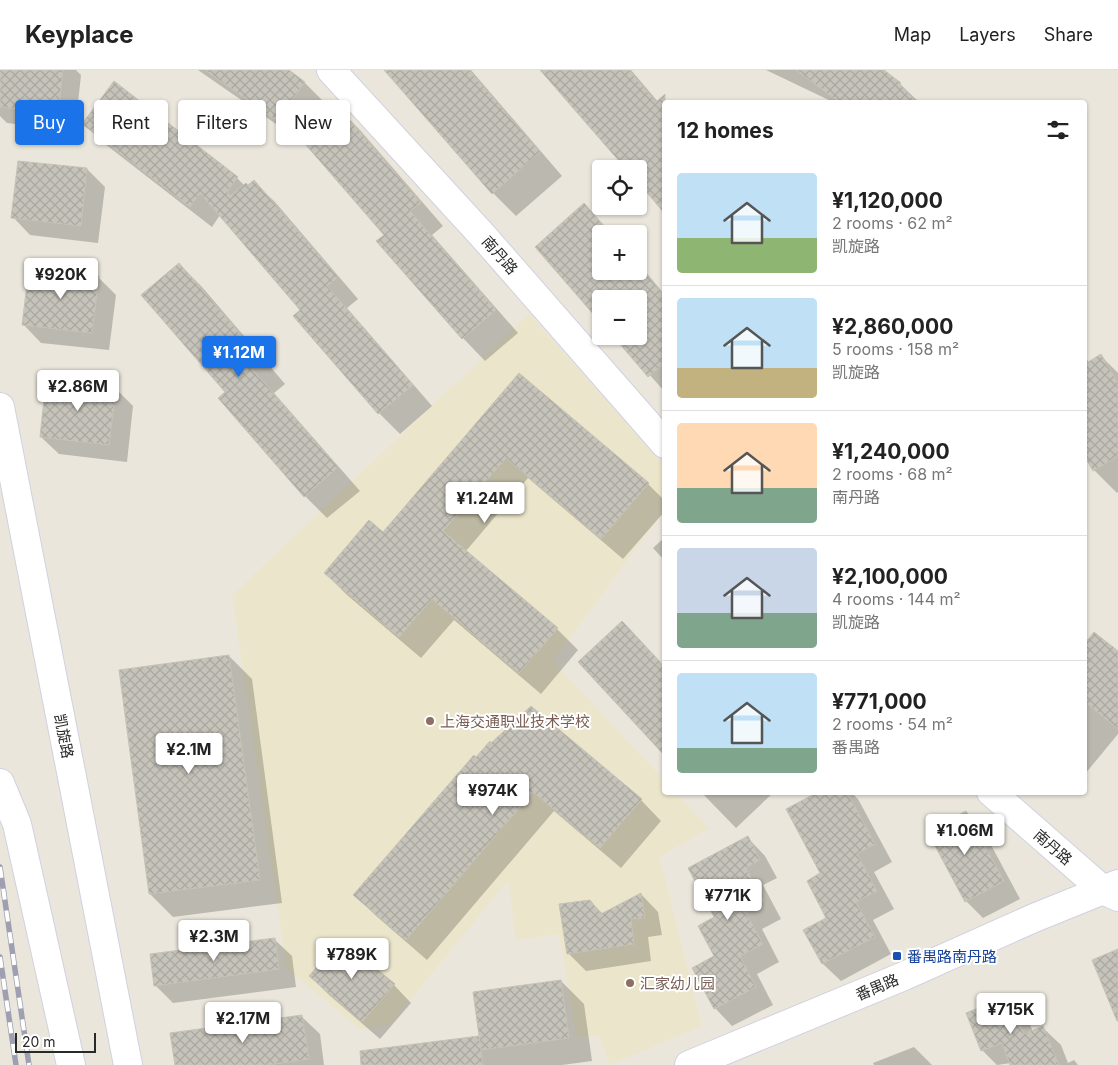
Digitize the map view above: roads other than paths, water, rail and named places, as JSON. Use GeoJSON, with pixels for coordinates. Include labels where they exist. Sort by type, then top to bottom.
{"type":"FeatureCollection","features":[{"type":"Feature","properties":{"kind":"street","name":"南丹路"},"geometry":{"type":"LineString","coordinates":[[331,70],[483,236],[662,441]]}},
{"type":"Feature","properties":{"kind":"street","name":"凯旋路"},"geometry":{"type":"LineString","coordinates":[[0,407],[128,1065]]}},
{"type":"Feature","properties":{"kind":"street"},"geometry":{"type":"LineString","coordinates":[[0,783],[17,824],[71,1065]]}},
{"type":"Feature","properties":{"kind":"street","name":"南丹路"},"geometry":{"type":"LineString","coordinates":[[995,795],[1113,890]]}},
{"type":"Feature","properties":{"kind":"street","name":"番禺路"},"geometry":{"type":"LineString","coordinates":[[689,1065],[895,980],[1034,918],[1113,890]]}},
{"type":"Feature","properties":{"kind":"railway"},"geometry":{"type":"LineString","coordinates":[[0,867],[29,1065]]}},
{"type":"Feature","properties":{"kind":"railway"},"geometry":{"type":"LineString","coordinates":[[0,957],[16,1065]]}},
{"type":"Feature","properties":{"kind":"place","name":"上海交通职业技术学校"},"geometry":{"type":"Point","coordinates":[430,721]}},
{"type":"Feature","properties":{"kind":"place","name":"番禺路南丹路"},"geometry":{"type":"Point","coordinates":[897,956]}},
{"type":"Feature","properties":{"kind":"place","name":"汇家幼儿园"},"geometry":{"type":"Point","coordinates":[630,983]}}]}
